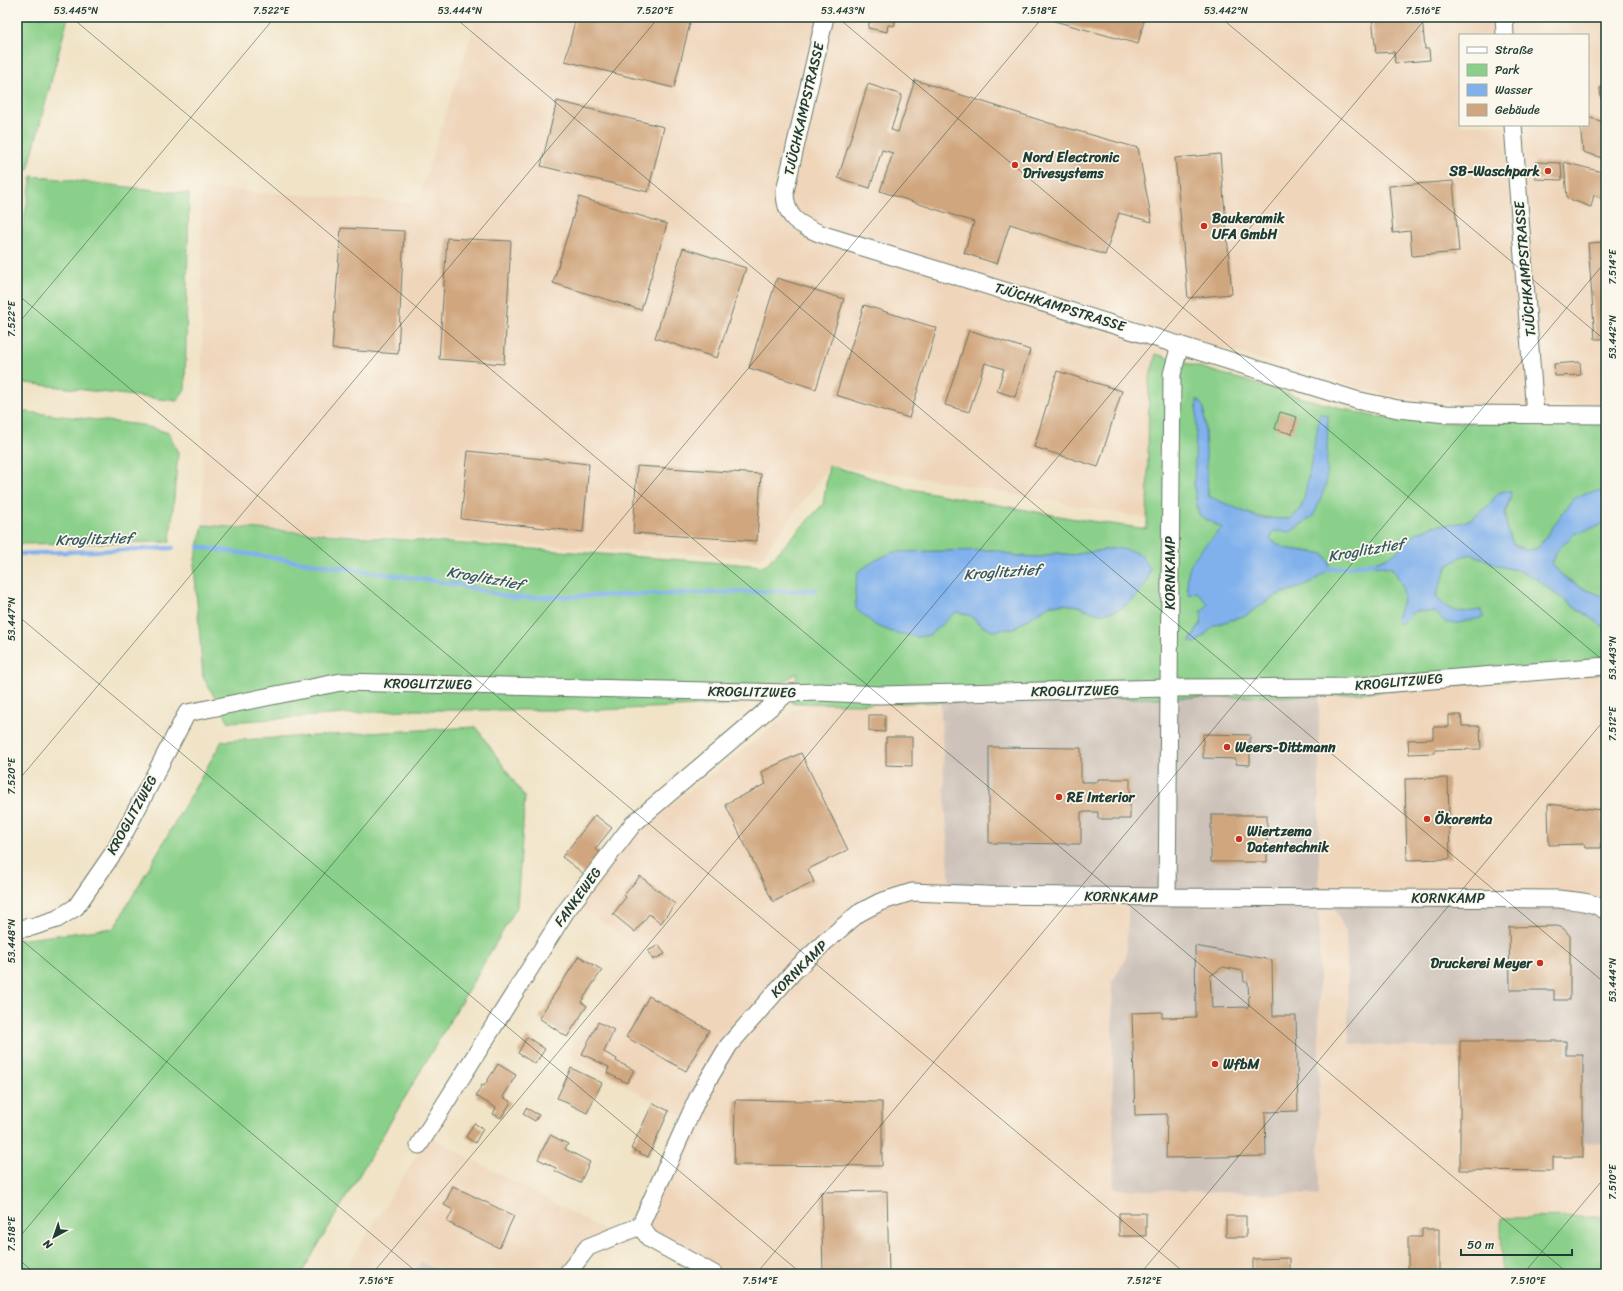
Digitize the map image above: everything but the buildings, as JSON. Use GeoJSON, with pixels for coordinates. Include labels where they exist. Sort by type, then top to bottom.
{"type":"FeatureCollection","features":[{"type":"Feature","properties":{"kind":"street","name":"TJÜCHKAMPSTRASSE"},"geometry":{"type":"LineString","coordinates":[[825,17],[785,190],[785,204],[791,216],[803,226],[821,234],[1180,345],[1329,393],[1398,409],[1447,414],[1606,415]]}},
{"type":"Feature","properties":{"kind":"street"},"geometry":{"type":"LineString","coordinates":[[1504,17],[1505,34]]}},
{"type":"Feature","properties":{"kind":"street","name":"TJÜCHKAMPSTRASSE"},"geometry":{"type":"LineString","coordinates":[[1513,126],[1535,414]]}},
{"type":"Feature","properties":{"kind":"street","name":"KORNKAMP"},"geometry":{"type":"LineString","coordinates":[[1167,897],[1172,374],[1180,345]]}},
{"type":"Feature","properties":{"kind":"street","name":"KROGLITZWEG"},"geometry":{"type":"LineString","coordinates":[[17,929],[32,927],[57,919],[76,907],[116,849],[187,713],[341,682],[787,693],[819,692],[879,695],[1169,688],[1346,687],[1606,666]]}},
{"type":"Feature","properties":{"kind":"street","name":"FANKEWEG"},"geometry":{"type":"LineString","coordinates":[[419,1145],[566,911],[633,824],[787,693]]}},
{"type":"Feature","properties":{"kind":"street","name":"KORNKAMP"},"geometry":{"type":"LineString","coordinates":[[640,1226],[698,1095],[729,1044],[795,970],[859,913],[880,902],[912,892],[986,895],[1167,897],[1559,899],[1599,906],[1606,911]]}},
{"type":"Feature","properties":{"kind":"street"},"geometry":{"type":"LineString","coordinates":[[567,1274],[588,1247],[640,1226],[650,1239],[714,1274]]}},
{"type":"Feature","properties":{"kind":"shaded area"},"geometry":{"type":"Polygon","coordinates":[[[477,17],[1606,17],[1606,406],[1579,404],[1490,408],[1389,396],[1170,333],[1163,363],[1162,521],[930,479],[830,465],[761,558],[203,525],[201,188],[414,203],[423,184],[477,17]]]}},
{"type":"Feature","properties":{"kind":"shaded area"},"geometry":{"type":"Polygon","coordinates":[[[1606,666],[1606,897],[1466,1048],[1545,1142],[1606,1143],[1606,1274],[714,1274],[640,1226],[688,1119],[566,1054],[639,948],[579,905],[639,829],[799,707],[830,699],[940,694],[1129,897],[1126,958],[1112,982],[1319,687],[1606,666]]]}},
{"type":"Feature","properties":{"kind":"shaded area"},"geometry":{"type":"Polygon","coordinates":[[[1319,687],[1319,1195],[1114,1189],[1112,982],[1126,958],[1129,897],[950,894],[940,694],[1319,687]]]}},
{"type":"Feature","properties":{"kind":"shaded area"},"geometry":{"type":"Polygon","coordinates":[[[1606,895],[1606,1143],[1544,1142],[1466,1048],[1349,1044],[1346,932],[1330,899],[1597,905],[1606,895]]]}},
{"type":"Feature","properties":{"kind":"shaded area"},"geometry":{"type":"Polygon","coordinates":[[[429,1136],[615,1236],[567,1274],[444,1274],[421,1262],[414,1274],[342,1274],[429,1136]]]}},
{"type":"Feature","properties":{"kind":"shaded area"},"geometry":{"type":"Polygon","coordinates":[[[421,1262],[444,1274],[414,1274],[421,1262]]]}},
{"type":"Feature","properties":{"kind":"green space"},"geometry":{"type":"Polygon","coordinates":[[[17,17],[68,17],[28,170],[17,170],[17,17]]]}},
{"type":"Feature","properties":{"kind":"green space"},"geometry":{"type":"Polygon","coordinates":[[[32,176],[189,194],[185,389],[177,401],[17,382],[17,259],[32,176]]]}},
{"type":"Feature","properties":{"kind":"green space"},"geometry":{"type":"Polygon","coordinates":[[[1156,354],[1303,398],[1372,416],[1453,423],[1606,420],[1606,503],[1602,491],[1572,500],[1537,549],[1525,550],[1513,544],[1506,522],[1508,505],[1511,499],[1498,493],[1489,505],[1473,518],[1461,523],[1432,526],[1416,533],[1393,555],[1371,564],[1392,568],[1401,582],[1404,594],[1402,606],[1396,622],[1415,611],[1435,612],[1446,623],[1481,610],[1461,612],[1451,610],[1446,607],[1436,596],[1447,566],[1463,556],[1473,554],[1499,566],[1520,571],[1536,578],[1553,592],[1606,628],[1606,673],[1322,696],[855,704],[792,703],[797,673],[759,698],[724,705],[598,710],[403,710],[229,722],[203,677],[194,564],[203,525],[765,566],[823,504],[829,465],[905,488],[1070,518],[1147,529],[1149,381],[1156,354]],[[1204,408],[1194,487],[1199,515],[1222,528],[1203,548],[1189,595],[1197,592],[1208,604],[1202,621],[1190,641],[1196,643],[1215,625],[1246,615],[1277,595],[1310,584],[1324,554],[1283,548],[1270,539],[1274,531],[1314,515],[1304,500],[1300,510],[1290,519],[1278,519],[1257,516],[1228,506],[1208,496],[1204,408]],[[1117,548],[1072,555],[1056,553],[1042,557],[1014,556],[996,550],[894,552],[956,612],[969,615],[984,627],[1014,628],[1050,605],[1063,604],[1079,606],[1098,614],[1132,599],[1143,588],[1150,568],[1117,548]]]}},
{"type":"Feature","properties":{"kind":"green space"},"geometry":{"type":"Polygon","coordinates":[[[17,411],[142,425],[169,433],[178,453],[170,542],[17,544],[17,411]]]}},
{"type":"Feature","properties":{"kind":"green space"},"geometry":{"type":"Polygon","coordinates":[[[1606,520],[1606,594],[1603,596],[1575,584],[1557,570],[1552,564],[1556,552],[1574,533],[1599,526],[1606,520]]]}},
{"type":"Feature","properties":{"kind":"green space"},"geometry":{"type":"Polygon","coordinates":[[[476,727],[525,797],[517,907],[301,1274],[17,1274],[17,940],[114,928],[222,741],[476,727]]]}},
{"type":"Feature","properties":{"kind":"green space"},"geometry":{"type":"Polygon","coordinates":[[[1606,1217],[1606,1274],[1502,1274],[1501,1218],[1606,1217]]]}},
{"type":"Feature","properties":{"kind":"water"},"geometry":{"type":"Polygon","coordinates":[[[1197,399],[1204,408],[1208,496],[1259,518],[1290,519],[1300,510],[1304,500],[1320,414],[1328,415],[1326,485],[1314,515],[1291,532],[1274,531],[1270,539],[1284,548],[1324,554],[1329,562],[1329,569],[1310,584],[1277,595],[1246,615],[1215,625],[1196,643],[1190,642],[1202,621],[1201,612],[1208,604],[1197,592],[1189,595],[1187,584],[1188,574],[1195,557],[1222,528],[1199,515],[1194,487],[1197,399]]]}},
{"type":"Feature","properties":{"kind":"water"},"geometry":{"type":"Polygon","coordinates":[[[1505,491],[1511,492],[1506,514],[1508,532],[1513,544],[1525,550],[1537,549],[1572,500],[1585,493],[1602,491],[1606,503],[1606,520],[1599,526],[1574,534],[1556,552],[1552,564],[1562,575],[1574,584],[1603,596],[1606,594],[1606,628],[1553,592],[1536,578],[1520,571],[1499,566],[1473,554],[1463,556],[1447,566],[1436,596],[1441,602],[1451,609],[1461,612],[1481,610],[1484,617],[1459,623],[1446,623],[1435,612],[1415,611],[1400,624],[1396,622],[1403,594],[1397,576],[1392,568],[1370,564],[1393,555],[1416,533],[1433,526],[1461,523],[1473,518],[1489,505],[1498,493],[1505,491]]]}},
{"type":"Feature","properties":{"kind":"water"},"geometry":{"type":"Polygon","coordinates":[[[1117,548],[1139,553],[1150,568],[1146,584],[1133,600],[1118,610],[1098,614],[1079,606],[1063,604],[1050,605],[1014,628],[993,631],[984,627],[969,615],[956,612],[930,635],[918,637],[892,632],[875,625],[856,609],[855,589],[858,572],[874,561],[893,552],[996,550],[1014,556],[1042,557],[1056,553],[1072,555],[1117,548]]]}},
{"type":"Feature","properties":{"kind":"waterway","name":"Kroglitztief"},"geometry":{"type":"LineString","coordinates":[[199,547],[455,584],[514,598],[816,590]]}},
{"type":"Feature","properties":{"kind":"waterway","name":"Kroglitztief"},"geometry":{"type":"LineString","coordinates":[[17,554],[173,548]]}},
{"type":"Feature","properties":{"kind":"waterway","name":"Kroglitztief"},"geometry":{"type":"LineString","coordinates":[[1323,570],[1375,563]]}},
{"type":"Feature","properties":{"kind":"place","name":"Nord Electronic Drivesystems"},"geometry":{"type":"Point","coordinates":[1015,165]}},
{"type":"Feature","properties":{"kind":"place","name":"SB-Waschpark"},"geometry":{"type":"Point","coordinates":[1548,171]}},
{"type":"Feature","properties":{"kind":"place","name":"Baukeramik UFA GmbH"},"geometry":{"type":"Point","coordinates":[1204,226]}},
{"type":"Feature","properties":{"kind":"place","name":"Weers-Dittmann"},"geometry":{"type":"Point","coordinates":[1227,747]}},
{"type":"Feature","properties":{"kind":"place","name":"RE Interior"},"geometry":{"type":"Point","coordinates":[1059,797]}},
{"type":"Feature","properties":{"kind":"place","name":"Ökorenta"},"geometry":{"type":"Point","coordinates":[1427,819]}},
{"type":"Feature","properties":{"kind":"place","name":"Wiertzema Datentechnik"},"geometry":{"type":"Point","coordinates":[1239,839]}},
{"type":"Feature","properties":{"kind":"place","name":"Druckerei Meyer"},"geometry":{"type":"Point","coordinates":[1540,963]}},
{"type":"Feature","properties":{"kind":"place","name":"WfbM"},"geometry":{"type":"Point","coordinates":[1215,1064]}}]}
